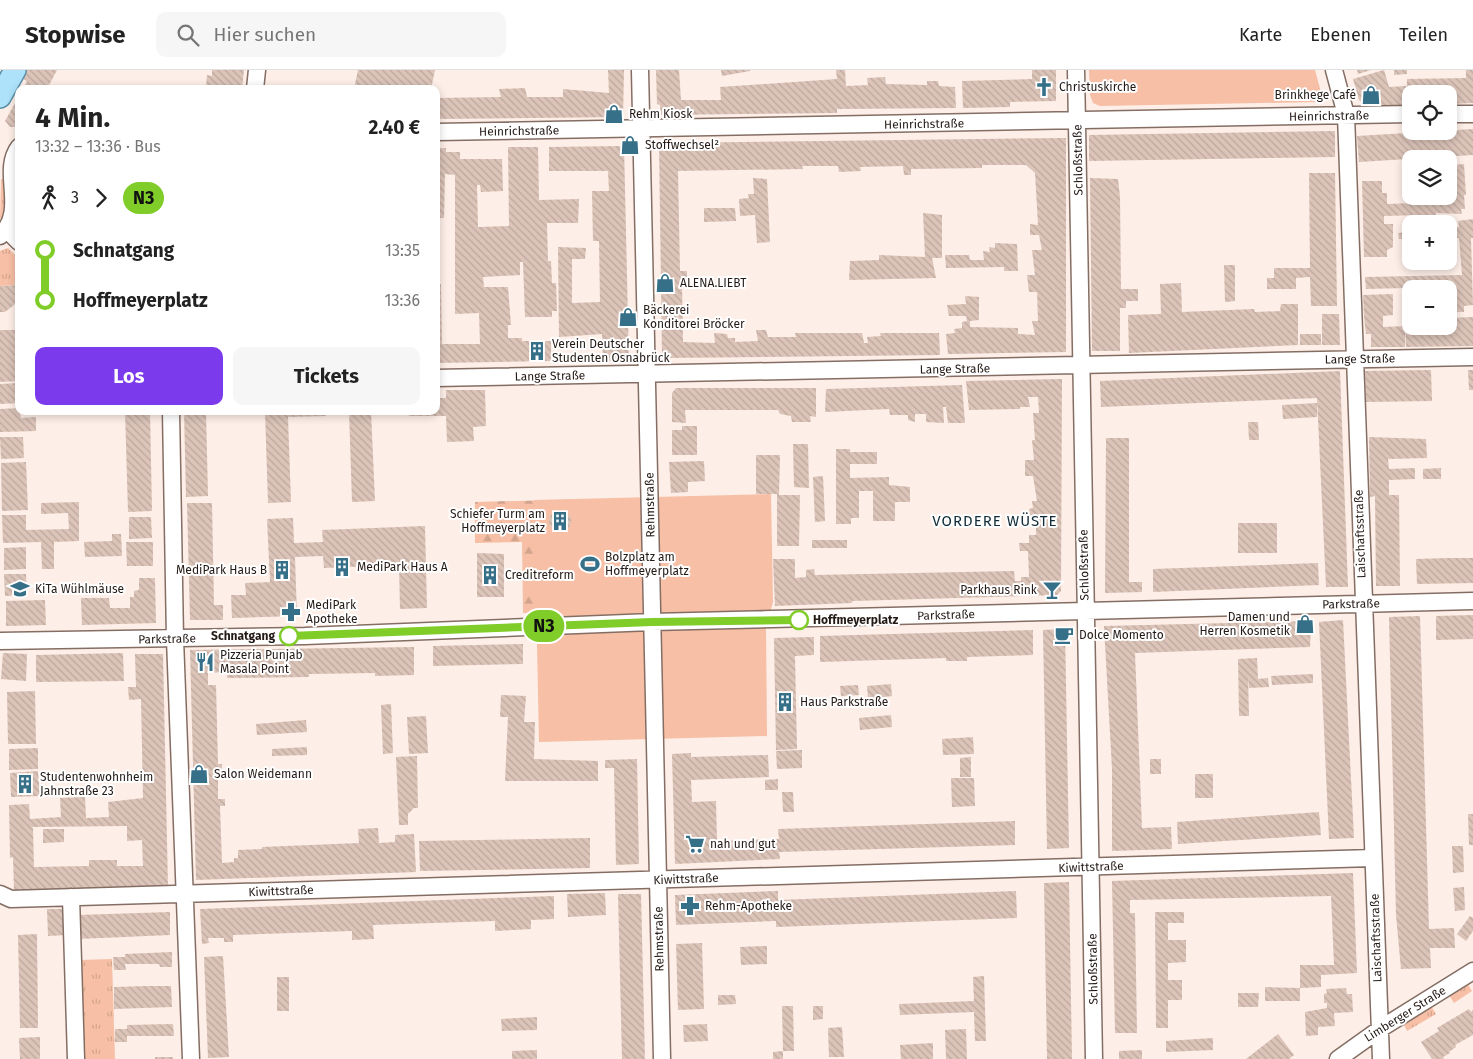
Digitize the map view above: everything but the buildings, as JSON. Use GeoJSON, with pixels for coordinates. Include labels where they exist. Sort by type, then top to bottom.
{"type":"FeatureCollection","features":[{"type":"Feature","properties":{"kind":"main road"},"geometry":{"type":"LineString","coordinates":[[0,74],[2,70]]}},
{"type":"Feature","properties":{"kind":"main road"},"geometry":{"type":"LineString","coordinates":[[0,97],[15,70]]}},
{"type":"Feature","properties":{"kind":"street"},"geometry":{"type":"LineString","coordinates":[[255,85],[257,70]]}},
{"type":"Feature","properties":{"kind":"street","name":"Rehmstraße"},"geometry":{"type":"LineString","coordinates":[[640,70],[662,1059]]}},
{"type":"Feature","properties":{"kind":"street","name":"Schloßstraße"},"geometry":{"type":"LineString","coordinates":[[1076,70],[1094,1059]]}},
{"type":"Feature","properties":{"kind":"street","name":"Laischaftsstraße"},"geometry":{"type":"LineString","coordinates":[[1334,70],[1346,115],[1381,1059]]}},
{"type":"Feature","properties":{"kind":"street","name":"Heinrichstraße"},"geometry":{"type":"LineString","coordinates":[[440,132],[1078,122],[1402,114]]}},
{"type":"Feature","properties":{"kind":"street"},"geometry":{"type":"LineString","coordinates":[[1457,114],[1473,114]]}},
{"type":"Feature","properties":{"kind":"street"},"geometry":{"type":"LineString","coordinates":[[15,154],[12,171],[13,213],[3,233],[15,240]]}},
{"type":"Feature","properties":{"kind":"street","name":"Lange Straße"},"geometry":{"type":"LineString","coordinates":[[440,378],[1473,357]]}},
{"type":"Feature","properties":{"kind":"street"},"geometry":{"type":"LineString","coordinates":[[171,415],[175,639],[191,1059]]}},
{"type":"Feature","properties":{"kind":"street","name":"Parkstraße"},"geometry":{"type":"LineString","coordinates":[[0,641],[305,636],[652,622],[1473,601]]}},
{"type":"Feature","properties":{"kind":"street","name":"Kiwittstraße"},"geometry":{"type":"LineString","coordinates":[[0,894],[11,899],[1373,858]]}},
{"type":"Feature","properties":{"kind":"street"},"geometry":{"type":"LineString","coordinates":[[72,897],[76,1059]]}},
{"type":"Feature","properties":{"kind":"street","name":"Limberger Straße"},"geometry":{"type":"LineString","coordinates":[[1338,1059],[1380,1029],[1473,971]]}},
{"type":"Feature","properties":{"kind":"green space"},"geometry":{"type":"Polygon","coordinates":[[[1089,70],[1315,70],[1322,96],[1318,102],[1100,106],[1093,103],[1090,95],[1089,70]]]}},
{"type":"Feature","properties":{"kind":"green space"},"geometry":{"type":"Polygon","coordinates":[[[1,179],[6,180],[5,220],[0,218],[1,179]]]}},
{"type":"Feature","properties":{"kind":"green space"},"geometry":{"type":"Polygon","coordinates":[[[8,248],[15,255],[14,285],[0,286],[0,251],[8,248]]]}},
{"type":"Feature","properties":{"kind":"green space"},"geometry":{"type":"Polygon","coordinates":[[[771,494],[773,602],[766,627],[767,736],[539,742],[534,500],[771,494]]]}},
{"type":"Feature","properties":{"kind":"green space"},"geometry":{"type":"Polygon","coordinates":[[[592,499],[537,613],[523,613],[522,542],[475,543],[475,502],[592,499]]]}},
{"type":"Feature","properties":{"kind":"green space"},"geometry":{"type":"Polygon","coordinates":[[[112,959],[115,1059],[81,1059],[79,960],[112,959]]]}},
{"type":"Feature","properties":{"kind":"green space"},"geometry":{"type":"Polygon","coordinates":[[[1467,983],[1472,991],[1454,1003],[1449,995],[1467,983]]]}},
{"type":"Feature","properties":{"kind":"green space"},"geometry":{"type":"Polygon","coordinates":[[[1431,1006],[1436,1014],[1407,1031],[1403,1023],[1431,1006]]]}},
{"type":"Feature","properties":{"kind":"bus line","name":"N3"},"geometry":{"type":"LineString","coordinates":[[289,636],[652,622],[799,620]]}},
{"type":"Feature","properties":{"kind":"place","name":"Christuskirche"},"geometry":{"type":"Point","coordinates":[1044,87]}},
{"type":"Feature","properties":{"kind":"place","name":"Brinkhege Café"},"geometry":{"type":"Point","coordinates":[1371,95]}},
{"type":"Feature","properties":{"kind":"place","name":"Rehm Kiosk"},"geometry":{"type":"Point","coordinates":[614,114]}},
{"type":"Feature","properties":{"kind":"place","name":"Stoffwechsel²"},"geometry":{"type":"Point","coordinates":[630,145]}},
{"type":"Feature","properties":{"kind":"place","name":"ALENA.LIEBT"},"geometry":{"type":"Point","coordinates":[665,283]}},
{"type":"Feature","properties":{"kind":"place","name":"Bäckerei Konditorei Bröcker"},"geometry":{"type":"Point","coordinates":[628,317]}},
{"type":"Feature","properties":{"kind":"place","name":"Verein Deutscher Studenten Osnabrück"},"geometry":{"type":"Point","coordinates":[537,351]}},
{"type":"Feature","properties":{"kind":"place","name":"Schiefer Turm am Hoffmeyerplatz"},"geometry":{"type":"Point","coordinates":[560,521]}},
{"type":"Feature","properties":{"kind":"place","name":"Bolzplatz am Hoffmeyerplatz"},"geometry":{"type":"Point","coordinates":[590,564]}},
{"type":"Feature","properties":{"kind":"place","name":"MediPark Haus A"},"geometry":{"type":"Point","coordinates":[342,567]}},
{"type":"Feature","properties":{"kind":"place","name":"MediPark Haus B"},"geometry":{"type":"Point","coordinates":[282,570]}},
{"type":"Feature","properties":{"kind":"place","name":"Creditreform"},"geometry":{"type":"Point","coordinates":[490,575]}},
{"type":"Feature","properties":{"kind":"place","name":"KiTa Wühlmäuse"},"geometry":{"type":"Point","coordinates":[20,589]}},
{"type":"Feature","properties":{"kind":"place","name":"Parkhaus Rink"},"geometry":{"type":"Point","coordinates":[1052,590]}},
{"type":"Feature","properties":{"kind":"place","name":"MediPark Apotheke"},"geometry":{"type":"Point","coordinates":[291,612]}},
{"type":"Feature","properties":{"kind":"place","name":"Hoffmeyerplatz"},"geometry":{"type":"Point","coordinates":[799,620]}},
{"type":"Feature","properties":{"kind":"place","name":"Damen und Herren Kosmetik"},"geometry":{"type":"Point","coordinates":[1305,624]}},
{"type":"Feature","properties":{"kind":"place","name":"Dolce Momento"},"geometry":{"type":"Point","coordinates":[1064,635]}},
{"type":"Feature","properties":{"kind":"place","name":"Schnatgang"},"geometry":{"type":"Point","coordinates":[289,636]}},
{"type":"Feature","properties":{"kind":"place","name":"Pizzeria Punjab Masala Point"},"geometry":{"type":"Point","coordinates":[205,662]}},
{"type":"Feature","properties":{"kind":"place","name":"Haus Parkstraße"},"geometry":{"type":"Point","coordinates":[785,702]}},
{"type":"Feature","properties":{"kind":"place","name":"Salon Weidemann"},"geometry":{"type":"Point","coordinates":[199,774]}},
{"type":"Feature","properties":{"kind":"place","name":"Studentenwohnheim Jahnstraße 23"},"geometry":{"type":"Point","coordinates":[25,784]}},
{"type":"Feature","properties":{"kind":"place","name":"nah und gut"},"geometry":{"type":"Point","coordinates":[695,844]}},
{"type":"Feature","properties":{"kind":"place","name":"Rehm-Apotheke"},"geometry":{"type":"Point","coordinates":[690,906]}},
{"type":"Feature","properties":{"kind":"district","name":"VORDERE WÜSTE"},"geometry":{"type":"Point","coordinates":[995,521]}}]}
